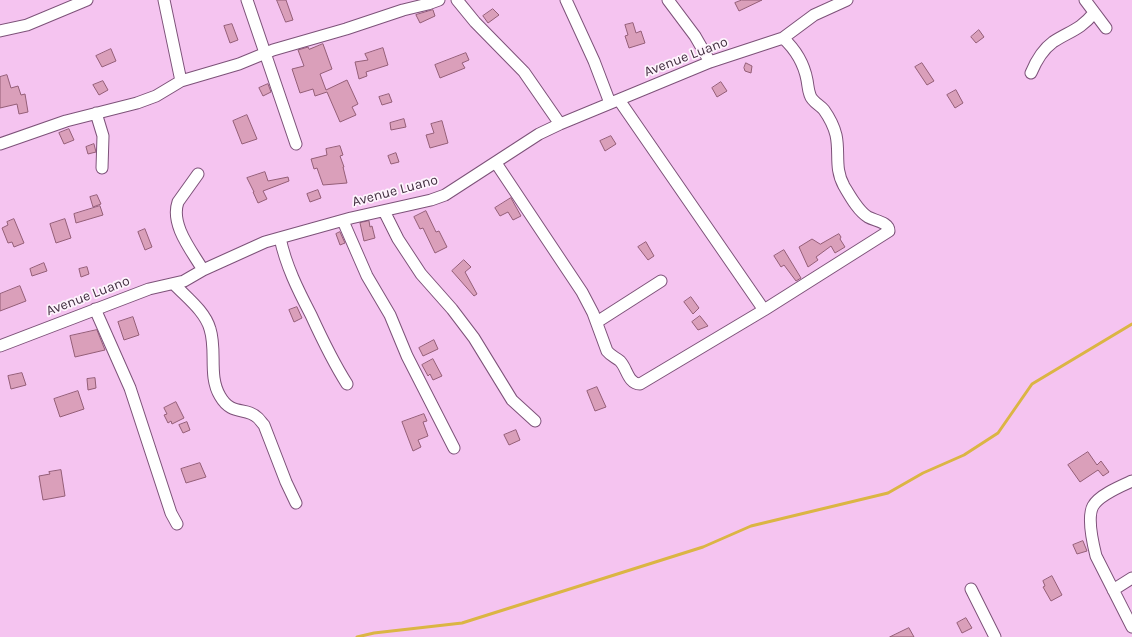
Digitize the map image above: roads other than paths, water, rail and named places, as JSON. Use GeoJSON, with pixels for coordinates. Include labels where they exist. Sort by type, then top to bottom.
{"type":"FeatureCollection","features":[{"type":"Feature","properties":{"kind":"street"},"geometry":{"type":"LineString","coordinates":[[0,31],[27,25],[87,0]]}},
{"type":"Feature","properties":{"kind":"street"},"geometry":{"type":"LineString","coordinates":[[164,0],[181,81]]}},
{"type":"Feature","properties":{"kind":"street"},"geometry":{"type":"LineString","coordinates":[[248,0],[296,144]]}},
{"type":"Feature","properties":{"kind":"street"},"geometry":{"type":"LineString","coordinates":[[0,144],[66,121],[137,103],[156,96],[181,81],[239,64],[265,53],[439,0]]}},
{"type":"Feature","properties":{"kind":"street"},"geometry":{"type":"LineString","coordinates":[[457,0],[475,22],[524,72],[560,124]]}},
{"type":"Feature","properties":{"kind":"street"},"geometry":{"type":"LineString","coordinates":[[566,0],[614,102],[764,310]]}},
{"type":"Feature","properties":{"kind":"street"},"geometry":{"type":"LineString","coordinates":[[668,0],[695,36],[710,62]]}},
{"type":"Feature","properties":{"kind":"street","name":"Avenue Luano"},"geometry":{"type":"LineString","coordinates":[[0,346],[149,289],[174,284],[189,279],[203,270],[264,242],[431,200],[445,195],[539,134],[710,62],[783,38],[814,16],[847,0]]}},
{"type":"Feature","properties":{"kind":"street"},"geometry":{"type":"LineString","coordinates":[[1085,0],[1106,28]]}},
{"type":"Feature","properties":{"kind":"street"},"geometry":{"type":"LineString","coordinates":[[1030,73],[1043,52],[1052,43],[1078,29],[1094,12]]}},
{"type":"Feature","properties":{"kind":"street"},"geometry":{"type":"LineString","coordinates":[[496,163],[582,292],[594,313],[604,344],[610,354],[623,364],[633,382],[640,384],[764,310],[889,231],[886,224],[866,216],[860,210],[844,186],[837,169],[838,145],[835,133],[824,111],[810,95],[806,74],[795,51],[783,38]]}},
{"type":"Feature","properties":{"kind":"street"},"geometry":{"type":"LineString","coordinates":[[96,113],[103,136],[102,168]]}},
{"type":"Feature","properties":{"kind":"street"},"geometry":{"type":"LineString","coordinates":[[198,174],[178,202],[176,207],[176,217],[183,235],[203,270]]}},
{"type":"Feature","properties":{"kind":"street"},"geometry":{"type":"LineString","coordinates":[[384,211],[398,238],[421,274],[452,309],[474,338],[512,400],[535,421]]}},
{"type":"Feature","properties":{"kind":"street"},"geometry":{"type":"LineString","coordinates":[[343,221],[367,276],[390,315],[407,356],[454,448]]}},
{"type":"Feature","properties":{"kind":"street"},"geometry":{"type":"LineString","coordinates":[[280,238],[288,266],[296,284],[332,360],[346,384]]}},
{"type":"Feature","properties":{"kind":"street"},"geometry":{"type":"LineString","coordinates":[[596,322],[661,281]]}},
{"type":"Feature","properties":{"kind":"street"},"geometry":{"type":"LineString","coordinates":[[174,284],[207,322],[210,330],[214,374],[219,395],[231,408],[253,415],[258,418],[264,426],[296,503]]}},
{"type":"Feature","properties":{"kind":"street"},"geometry":{"type":"LineString","coordinates":[[95,309],[130,388],[177,524]]}},
{"type":"Feature","properties":{"kind":"street"},"geometry":{"type":"LineString","coordinates":[[1132,481],[1100,498],[1091,510],[1092,544],[1099,563],[1132,627]]}},
{"type":"Feature","properties":{"kind":"street"},"geometry":{"type":"LineString","coordinates":[[1113,590],[1132,578]]}},
{"type":"Feature","properties":{"kind":"street"},"geometry":{"type":"LineString","coordinates":[[971,589],[995,637]]}},
{"type":"Feature","properties":{"kind":"waterway"},"geometry":{"type":"LineString","coordinates":[[357,637],[374,633],[462,623],[703,547],[751,526],[888,493],[923,473],[964,455],[998,433],[1032,384],[1132,324]]}}]}
